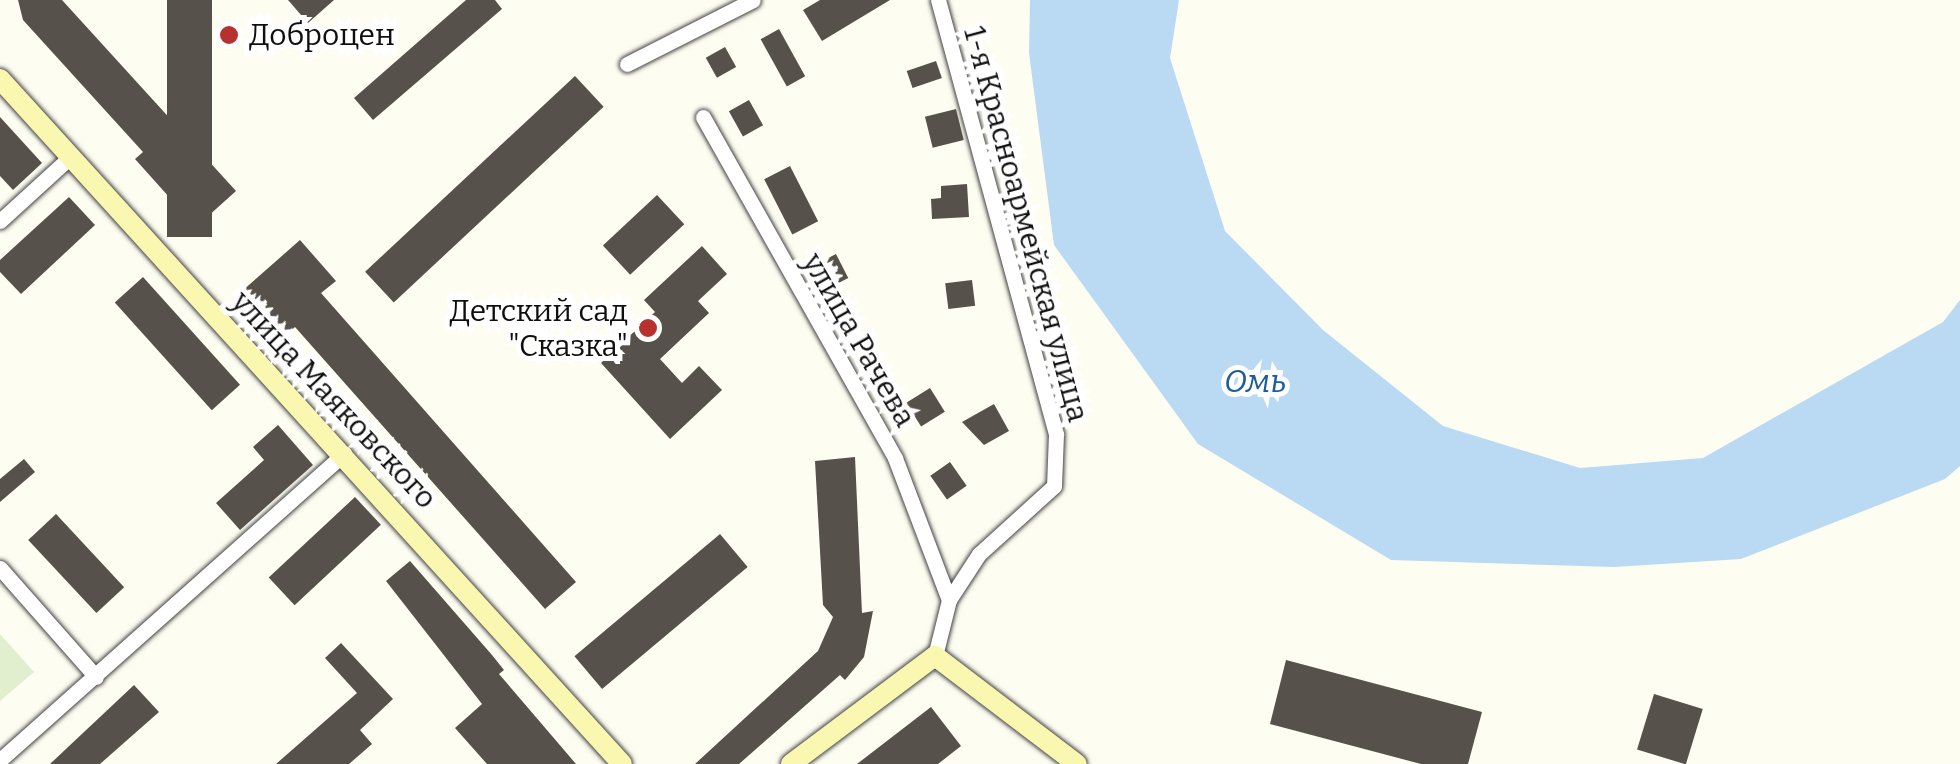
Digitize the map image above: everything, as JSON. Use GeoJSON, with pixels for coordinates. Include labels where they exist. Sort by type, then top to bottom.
{"type":"FeatureCollection","features":[{"type":"Feature","properties":{"kind":"street"},"geometry":{"type":"LineString","coordinates":[[626,64],[753,0]]}},
{"type":"Feature","properties":{"kind":"street","name":"1-я Красноармейская улица"},"geometry":{"type":"LineString","coordinates":[[938,0],[1056,434],[1054,486],[979,554],[948,600]]}},
{"type":"Feature","properties":{"kind":"street","name":"улица Маяковского"},"geometry":{"type":"LineString","coordinates":[[0,80],[622,764]]}},
{"type":"Feature","properties":{"kind":"street","name":"улица Рачева"},"geometry":{"type":"LineString","coordinates":[[703,116],[895,458],[948,600]]}},
{"type":"Feature","properties":{"kind":"street"},"geometry":{"type":"LineString","coordinates":[[0,221],[69,158]]}},
{"type":"Feature","properties":{"kind":"street"},"geometry":{"type":"LineString","coordinates":[[0,760],[344,454]]}},
{"type":"Feature","properties":{"kind":"street"},"geometry":{"type":"LineString","coordinates":[[0,568],[96,677]]}},
{"type":"Feature","properties":{"kind":"street"},"geometry":{"type":"LineString","coordinates":[[792,764],[935,656],[948,600]]}},
{"type":"Feature","properties":{"kind":"street"},"geometry":{"type":"LineString","coordinates":[[935,656],[1077,764]]}},
{"type":"Feature","properties":{"kind":"green space"},"geometry":{"type":"Polygon","coordinates":[[[0,634],[34,672],[0,701],[0,634]]]}},
{"type":"Feature","properties":{"kind":"water","name":"Омь"},"geometry":{"type":"Polygon","coordinates":[[[1030,0],[1179,0],[1170,58],[1225,231],[1323,330],[1443,426],[1580,468],[1703,458],[1943,322],[1960,300],[1960,466],[1945,479],[1741,559],[1614,567],[1391,560],[1198,444],[1054,245],[1029,53],[1030,0]]]}},
{"type":"Feature","properties":{"kind":"building"},"geometry":{"type":"Polygon","coordinates":[[[18,0],[62,0],[236,191],[196,227],[135,159],[143,152],[23,20],[18,0]]]}},
{"type":"Feature","properties":{"kind":"building"},"geometry":{"type":"Polygon","coordinates":[[[167,0],[212,0],[212,237],[167,237],[167,0]]]}},
{"type":"Feature","properties":{"kind":"building"},"geometry":{"type":"Polygon","coordinates":[[[288,0],[334,0],[308,23],[288,0]]]}},
{"type":"Feature","properties":{"kind":"building"},"geometry":{"type":"Polygon","coordinates":[[[466,0],[495,0],[502,9],[373,120],[354,98],[466,0]]]}},
{"type":"Feature","properties":{"kind":"building"},"geometry":{"type":"Polygon","coordinates":[[[820,0],[890,0],[822,41],[803,10],[820,0]]]}},
{"type":"Feature","properties":{"kind":"building"},"geometry":{"type":"Polygon","coordinates":[[[779,29],[805,76],[787,86],[761,39],[779,29]]]}},
{"type":"Feature","properties":{"kind":"building"},"geometry":{"type":"Polygon","coordinates":[[[725,47],[736,67],[717,78],[706,58],[725,47]]]}},
{"type":"Feature","properties":{"kind":"building"},"geometry":{"type":"Polygon","coordinates":[[[936,61],[942,78],[913,88],[907,71],[936,61]]]}},
{"type":"Feature","properties":{"kind":"building"},"geometry":{"type":"Polygon","coordinates":[[[575,76],[604,107],[394,302],[365,272],[575,76]]]}},
{"type":"Feature","properties":{"kind":"building"},"geometry":{"type":"Polygon","coordinates":[[[749,100],[763,125],[743,137],[729,111],[749,100]]]}},
{"type":"Feature","properties":{"kind":"building"},"geometry":{"type":"Polygon","coordinates":[[[956,109],[964,140],[933,148],[925,117],[956,109]]]}},
{"type":"Feature","properties":{"kind":"building"},"geometry":{"type":"Polygon","coordinates":[[[0,117],[42,163],[13,190],[0,176],[0,117]]]}},
{"type":"Feature","properties":{"kind":"building"},"geometry":{"type":"Polygon","coordinates":[[[790,166],[818,221],[792,234],[764,179],[790,166]]]}},
{"type":"Feature","properties":{"kind":"building"},"geometry":{"type":"Polygon","coordinates":[[[967,184],[969,217],[932,219],[931,199],[941,198],[941,186],[967,184]]]}},
{"type":"Feature","properties":{"kind":"building"},"geometry":{"type":"Polygon","coordinates":[[[657,195],[684,224],[630,275],[603,245],[657,195]]]}},
{"type":"Feature","properties":{"kind":"building"},"geometry":{"type":"Polygon","coordinates":[[[69,197],[95,225],[21,294],[0,272],[0,260],[69,197]]]}},
{"type":"Feature","properties":{"kind":"building"},"geometry":{"type":"Polygon","coordinates":[[[300,240],[336,281],[321,293],[576,582],[545,609],[295,327],[282,339],[241,292],[300,240]]]}},
{"type":"Feature","properties":{"kind":"building"},"geometry":{"type":"Polygon","coordinates":[[[702,246],[727,274],[698,301],[709,313],[660,359],[682,383],[699,366],[722,390],[670,439],[601,363],[655,312],[644,300],[702,246]]]}},
{"type":"Feature","properties":{"kind":"building"},"geometry":{"type":"Polygon","coordinates":[[[836,254],[848,278],[822,291],[810,267],[836,254]]]}},
{"type":"Feature","properties":{"kind":"building"},"geometry":{"type":"Polygon","coordinates":[[[143,277],[240,385],[212,410],[115,302],[143,277]]]}},
{"type":"Feature","properties":{"kind":"building"},"geometry":{"type":"Polygon","coordinates":[[[972,280],[975,306],[948,309],[945,283],[972,280]]]}},
{"type":"Feature","properties":{"kind":"building"},"geometry":{"type":"Polygon","coordinates":[[[930,388],[945,412],[921,427],[906,403],[930,388]]]}},
{"type":"Feature","properties":{"kind":"building"},"geometry":{"type":"Polygon","coordinates":[[[994,404],[1009,431],[984,445],[962,422],[994,404]]]}},
{"type":"Feature","properties":{"kind":"building"},"geometry":{"type":"Polygon","coordinates":[[[278,425],[313,465],[240,530],[216,503],[264,460],[253,447],[278,425]]]}},
{"type":"Feature","properties":{"kind":"building"},"geometry":{"type":"Polygon","coordinates":[[[855,457],[862,613],[873,611],[864,657],[845,680],[840,675],[739,764],[695,764],[818,651],[833,617],[823,605],[815,461],[855,457]]]}},
{"type":"Feature","properties":{"kind":"building"},"geometry":{"type":"Polygon","coordinates":[[[24,459],[35,472],[0,502],[0,479],[24,459]]]}},
{"type":"Feature","properties":{"kind":"building"},"geometry":{"type":"Polygon","coordinates":[[[950,462],[967,486],[947,500],[930,476],[950,462]]]}},
{"type":"Feature","properties":{"kind":"building"},"geometry":{"type":"Polygon","coordinates":[[[355,497],[381,525],[295,605],[269,577],[355,497]]]}},
{"type":"Feature","properties":{"kind":"building"},"geometry":{"type":"Polygon","coordinates":[[[56,514],[124,587],[96,613],[28,540],[56,514]]]}},
{"type":"Feature","properties":{"kind":"building"},"geometry":{"type":"Polygon","coordinates":[[[720,534],[748,567],[602,689],[574,656],[720,534]]]}},
{"type":"Feature","properties":{"kind":"building"},"geometry":{"type":"Polygon","coordinates":[[[410,561],[492,655],[504,670],[499,674],[576,764],[487,764],[455,728],[482,704],[386,581],[410,561]]]}},
{"type":"Feature","properties":{"kind":"building"},"geometry":{"type":"Polygon","coordinates":[[[341,643],[393,699],[360,730],[372,744],[349,764],[276,764],[357,693],[325,658],[341,643]]]}},
{"type":"Feature","properties":{"kind":"building"},"geometry":{"type":"Polygon","coordinates":[[[1286,660],[1482,712],[1468,764],[1421,764],[1270,724],[1286,660]]]}},
{"type":"Feature","properties":{"kind":"building"},"geometry":{"type":"Polygon","coordinates":[[[134,685],[159,712],[100,764],[50,764],[134,685]]]}},
{"type":"Feature","properties":{"kind":"building"},"geometry":{"type":"Polygon","coordinates":[[[1654,694],[1703,709],[1686,764],[1637,749],[1654,694]]]}},
{"type":"Feature","properties":{"kind":"building"},"geometry":{"type":"Polygon","coordinates":[[[931,707],[961,746],[938,764],[857,764],[931,707]]]}},
{"type":"Feature","properties":{"kind":"place","name":"Доброцен"},"geometry":{"type":"Point","coordinates":[229,35]}},
{"type":"Feature","properties":{"kind":"place","name":"Детский сад \"Сказка\""},"geometry":{"type":"Point","coordinates":[648,328]}}]}
